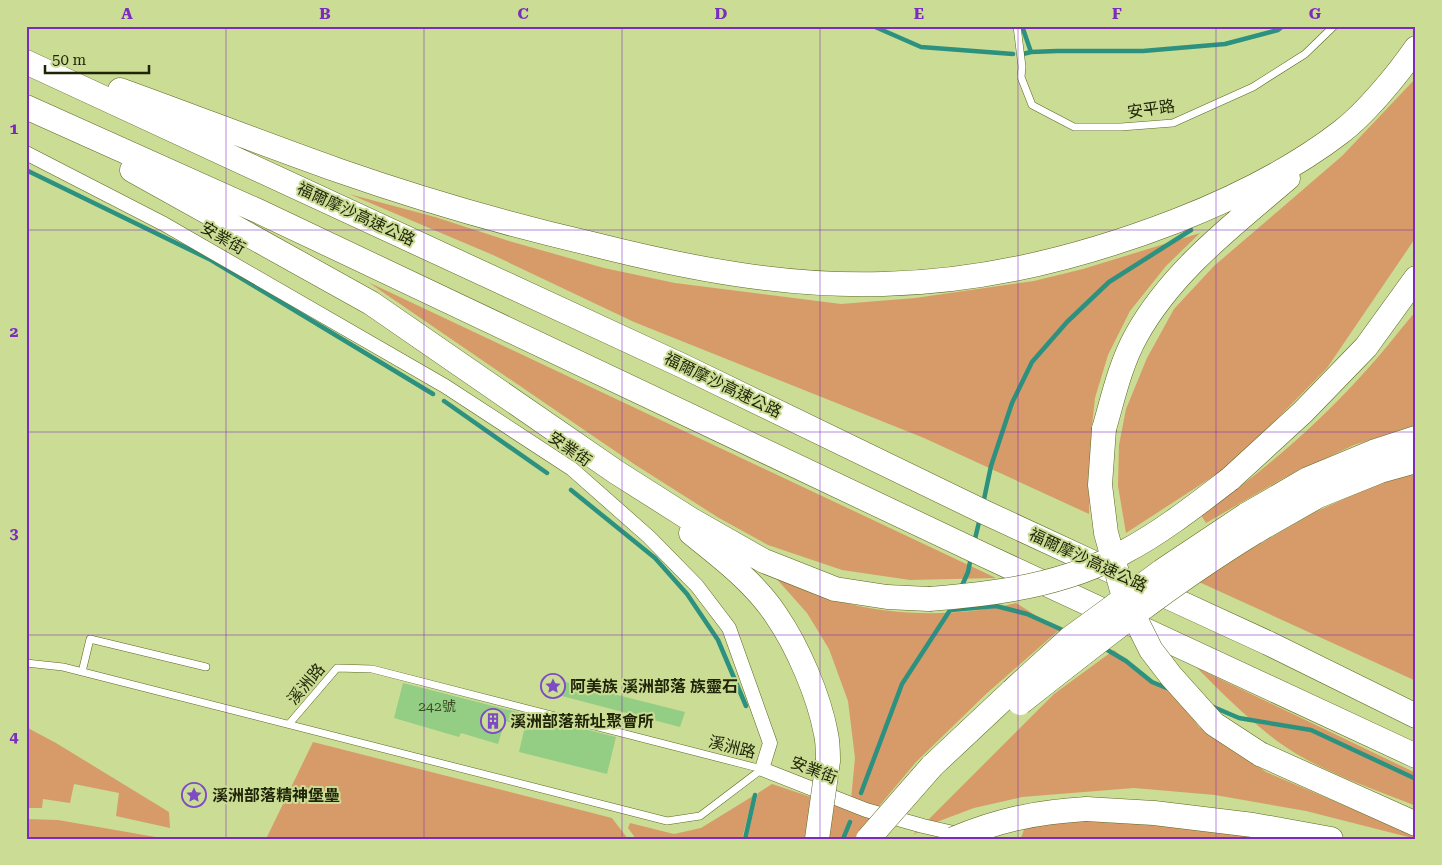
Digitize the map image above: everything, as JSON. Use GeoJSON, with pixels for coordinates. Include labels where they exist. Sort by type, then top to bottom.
{"type":"FeatureCollection","features":[{"type":"Feature","properties":{"kind":"highway"},"geometry":{"type":"LineString","coordinates":[[1416,48],[1377,96],[1344,130],[1217,238],[1180,275],[1153,309],[1135,338],[1118,382],[1104,429],[1100,485],[1106,533],[1123,594],[1151,650],[1171,676],[1214,724],[1260,754],[1416,824]]}},
{"type":"Feature","properties":{"kind":"highway"},"geometry":{"type":"LineString","coordinates":[[26,55],[339,171],[529,229],[644,257],[739,275],[784,281],[836,284],[912,283],[971,276],[1049,261],[1130,238],[1196,213],[1257,184],[1305,156],[1344,130]]}},
{"type":"Feature","properties":{"kind":"highway","name":"福爾摩沙高速公路"},"geometry":{"type":"LineString","coordinates":[[26,62],[676,363],[984,512],[1268,643],[1416,716]]}},
{"type":"Feature","properties":{"kind":"highway"},"geometry":{"type":"LineString","coordinates":[[26,109],[371,303],[616,472],[690,519],[764,561],[835,589],[887,597],[929,600],[1020,588],[1070,575],[1123,553],[1180,517],[1230,479],[1302,412],[1366,346],[1416,278]]}},
{"type":"Feature","properties":{"kind":"highway"},"geometry":{"type":"LineString","coordinates":[[26,109],[258,211],[995,560],[1416,756]]}},
{"type":"Feature","properties":{"kind":"highway"},"geometry":{"type":"LineString","coordinates":[[868,839],[1015,698],[1226,549],[1251,523],[1308,479],[1373,452],[1416,438]]}},
{"type":"Feature","properties":{"kind":"highway"},"geometry":{"type":"LineString","coordinates":[[1251,523],[1380,471],[1416,461]]}},
{"type":"Feature","properties":{"kind":"highway"},"geometry":{"type":"LineString","coordinates":[[616,472],[718,554],[752,586],[776,614],[795,646],[808,676],[826,734],[828,761],[817,839]]}},
{"type":"Feature","properties":{"kind":"highway"},"geometry":{"type":"LineString","coordinates":[[1268,643],[1416,698]]}},
{"type":"Feature","properties":{"kind":"highway"},"geometry":{"type":"LineString","coordinates":[[887,839],[938,771]]}},
{"type":"Feature","properties":{"kind":"highway"},"geometry":{"type":"LineString","coordinates":[[952,839],[1012,818],[1056,811],[1086,809],[1164,814],[1253,825],[1331,839]]}},
{"type":"Feature","properties":{"kind":"street","name":"安業街"},"geometry":{"type":"LineString","coordinates":[[26,153],[164,224],[445,386],[572,469],[650,537],[697,586],[729,628],[770,744],[762,769],[866,810],[923,826],[982,839]]}},
{"type":"Feature","properties":{"kind":"lane","name":"安平路"},"geometry":{"type":"LineString","coordinates":[[1017,26],[1022,77],[1032,105],[1074,127],[1121,127],[1173,123],[1253,86],[1305,54],[1334,26]]}},
{"type":"Feature","properties":{"kind":"lane"},"geometry":{"type":"LineString","coordinates":[[82,672],[90,639],[206,667]]}},
{"type":"Feature","properties":{"kind":"lane","name":"溪洲路"},"geometry":{"type":"LineString","coordinates":[[26,663],[63,667],[667,821],[700,816],[762,769]]}},
{"type":"Feature","properties":{"kind":"lane","name":"溪洲路"},"geometry":{"type":"LineString","coordinates":[[289,724],[337,668],[372,669],[762,769]]}},
{"type":"Feature","properties":{"kind":"shaded area"},"geometry":{"type":"Polygon","coordinates":[[[1416,78],[1416,236],[1412,243],[1327,368],[1272,424],[1223,470],[1126,533],[1118,486],[1119,445],[1126,409],[1147,358],[1174,309],[1214,266],[1342,156],[1416,78]]]}},
{"type":"Feature","properties":{"kind":"shaded area"},"geometry":{"type":"Polygon","coordinates":[[[349,194],[435,217],[509,241],[604,268],[675,283],[841,304],[915,298],[1034,281],[1083,269],[1200,233],[1166,266],[1130,311],[1108,355],[1095,398],[1091,435],[1089,514],[924,438],[634,322],[493,255],[349,194]]]}},
{"type":"Feature","properties":{"kind":"shaded area"},"geometry":{"type":"Polygon","coordinates":[[[368,282],[996,578],[910,580],[842,570],[768,545],[719,518],[634,464],[368,282]]]}},
{"type":"Feature","properties":{"kind":"shaded area"},"geometry":{"type":"Polygon","coordinates":[[[1416,311],[1416,425],[1354,445],[1282,479],[1206,523],[1201,515],[1265,467],[1306,432],[1344,395],[1416,311]]]}},
{"type":"Feature","properties":{"kind":"shaded area"},"geometry":{"type":"Polygon","coordinates":[[[1416,473],[1416,681],[1199,582],[1244,553],[1315,512],[1382,482],[1416,473]]]}},
{"type":"Feature","properties":{"kind":"shaded area"},"geometry":{"type":"Polygon","coordinates":[[[774,576],[839,601],[882,610],[950,613],[994,608],[1016,603],[1059,630],[986,694],[916,762],[870,817],[876,820],[861,839],[747,839],[758,793],[772,784],[850,810],[855,758],[848,701],[829,649],[807,613],[774,576]]]}},
{"type":"Feature","properties":{"kind":"shaded area"},"geometry":{"type":"Polygon","coordinates":[[[1114,650],[1150,682],[1168,691],[1184,705],[1199,727],[1266,772],[1416,836],[1416,839],[1306,811],[1215,795],[1134,788],[1022,797],[974,808],[934,823],[913,835],[1054,694],[1114,650]]]}},
{"type":"Feature","properties":{"kind":"shaded area"},"geometry":{"type":"Polygon","coordinates":[[[1197,668],[1416,773],[1416,806],[1344,778],[1293,752],[1256,724],[1197,668]]]}},
{"type":"Feature","properties":{"kind":"shaded area"},"geometry":{"type":"Polygon","coordinates":[[[26,727],[56,743],[169,812],[170,828],[116,816],[119,793],[74,784],[70,803],[43,799],[42,808],[26,808],[26,727]]]}},
{"type":"Feature","properties":{"kind":"shaded area"},"geometry":{"type":"Polygon","coordinates":[[[313,742],[612,818],[628,839],[266,839],[313,742]]]}},
{"type":"Feature","properties":{"kind":"shaded area"},"geometry":{"type":"Polygon","coordinates":[[[753,796],[742,839],[636,839],[628,828],[630,823],[674,834],[701,828],[753,796]]]}},
{"type":"Feature","properties":{"kind":"shaded area"},"geometry":{"type":"Polygon","coordinates":[[[1130,814],[1297,839],[1021,838],[1027,821],[1130,814]]]}},
{"type":"Feature","properties":{"kind":"shaded area"},"geometry":{"type":"Polygon","coordinates":[[[26,819],[58,820],[167,839],[26,839],[26,819]]]}},
{"type":"Feature","properties":{"kind":"building"},"geometry":{"type":"Polygon","coordinates":[[[562,681],[685,712],[680,727],[558,695],[562,681]]]}},
{"type":"Feature","properties":{"kind":"building"},"geometry":{"type":"Polygon","coordinates":[[[403,683],[616,737],[607,774],[519,752],[525,726],[505,721],[498,744],[461,733],[459,737],[394,718],[403,683]]]}},
{"type":"Feature","properties":{"kind":"waterway"},"geometry":{"type":"LineString","coordinates":[[873,26],[921,47],[1013,54]]}},
{"type":"Feature","properties":{"kind":"waterway"},"geometry":{"type":"LineString","coordinates":[[1022,26],[1031,52]]}},
{"type":"Feature","properties":{"kind":"waterway"},"geometry":{"type":"LineString","coordinates":[[1023,54],[1057,51],[1143,51],[1225,44],[1278,30],[1283,26]]}},
{"type":"Feature","properties":{"kind":"waterway"},"geometry":{"type":"LineString","coordinates":[[26,170],[211,260],[433,394]]}},
{"type":"Feature","properties":{"kind":"waterway"},"geometry":{"type":"LineString","coordinates":[[983,504],[991,466],[1012,403],[1032,362],[1067,322],[1109,282],[1191,230]]}},
{"type":"Feature","properties":{"kind":"waterway"},"geometry":{"type":"LineString","coordinates":[[444,401],[547,473]]}},
{"type":"Feature","properties":{"kind":"waterway"},"geometry":{"type":"LineString","coordinates":[[571,490],[655,558],[687,594],[718,640],[746,706]]}},
{"type":"Feature","properties":{"kind":"waterway"},"geometry":{"type":"LineString","coordinates":[[974,543],[980,518]]}},
{"type":"Feature","properties":{"kind":"waterway"},"geometry":{"type":"LineString","coordinates":[[961,588],[968,572],[971,557]]}},
{"type":"Feature","properties":{"kind":"waterway"},"geometry":{"type":"LineString","coordinates":[[861,793],[902,684],[954,604]]}},
{"type":"Feature","properties":{"kind":"waterway"},"geometry":{"type":"LineString","coordinates":[[951,610],[996,606],[1027,614],[1067,632]]}},
{"type":"Feature","properties":{"kind":"waterway"},"geometry":{"type":"LineString","coordinates":[[1104,648],[1126,661],[1152,682],[1169,689]]}},
{"type":"Feature","properties":{"kind":"waterway"},"geometry":{"type":"LineString","coordinates":[[1211,706],[1239,718],[1311,730],[1416,779]]}},
{"type":"Feature","properties":{"kind":"waterway"},"geometry":{"type":"LineString","coordinates":[[745,839],[755,795]]}},
{"type":"Feature","properties":{"kind":"waterway"},"geometry":{"type":"LineString","coordinates":[[843,839],[850,822]]}},
{"type":"Feature","properties":{"kind":"place","name":"阿美族 溪洲部落 族靈石"},"geometry":{"type":"Point","coordinates":[553,686]}},
{"type":"Feature","properties":{"kind":"place","name":"溪洲部落新址聚會所"},"geometry":{"type":"Point","coordinates":[493,721]}},
{"type":"Feature","properties":{"kind":"place","name":"溪洲部落精神堡壘"},"geometry":{"type":"Point","coordinates":[194,795]}}]}
